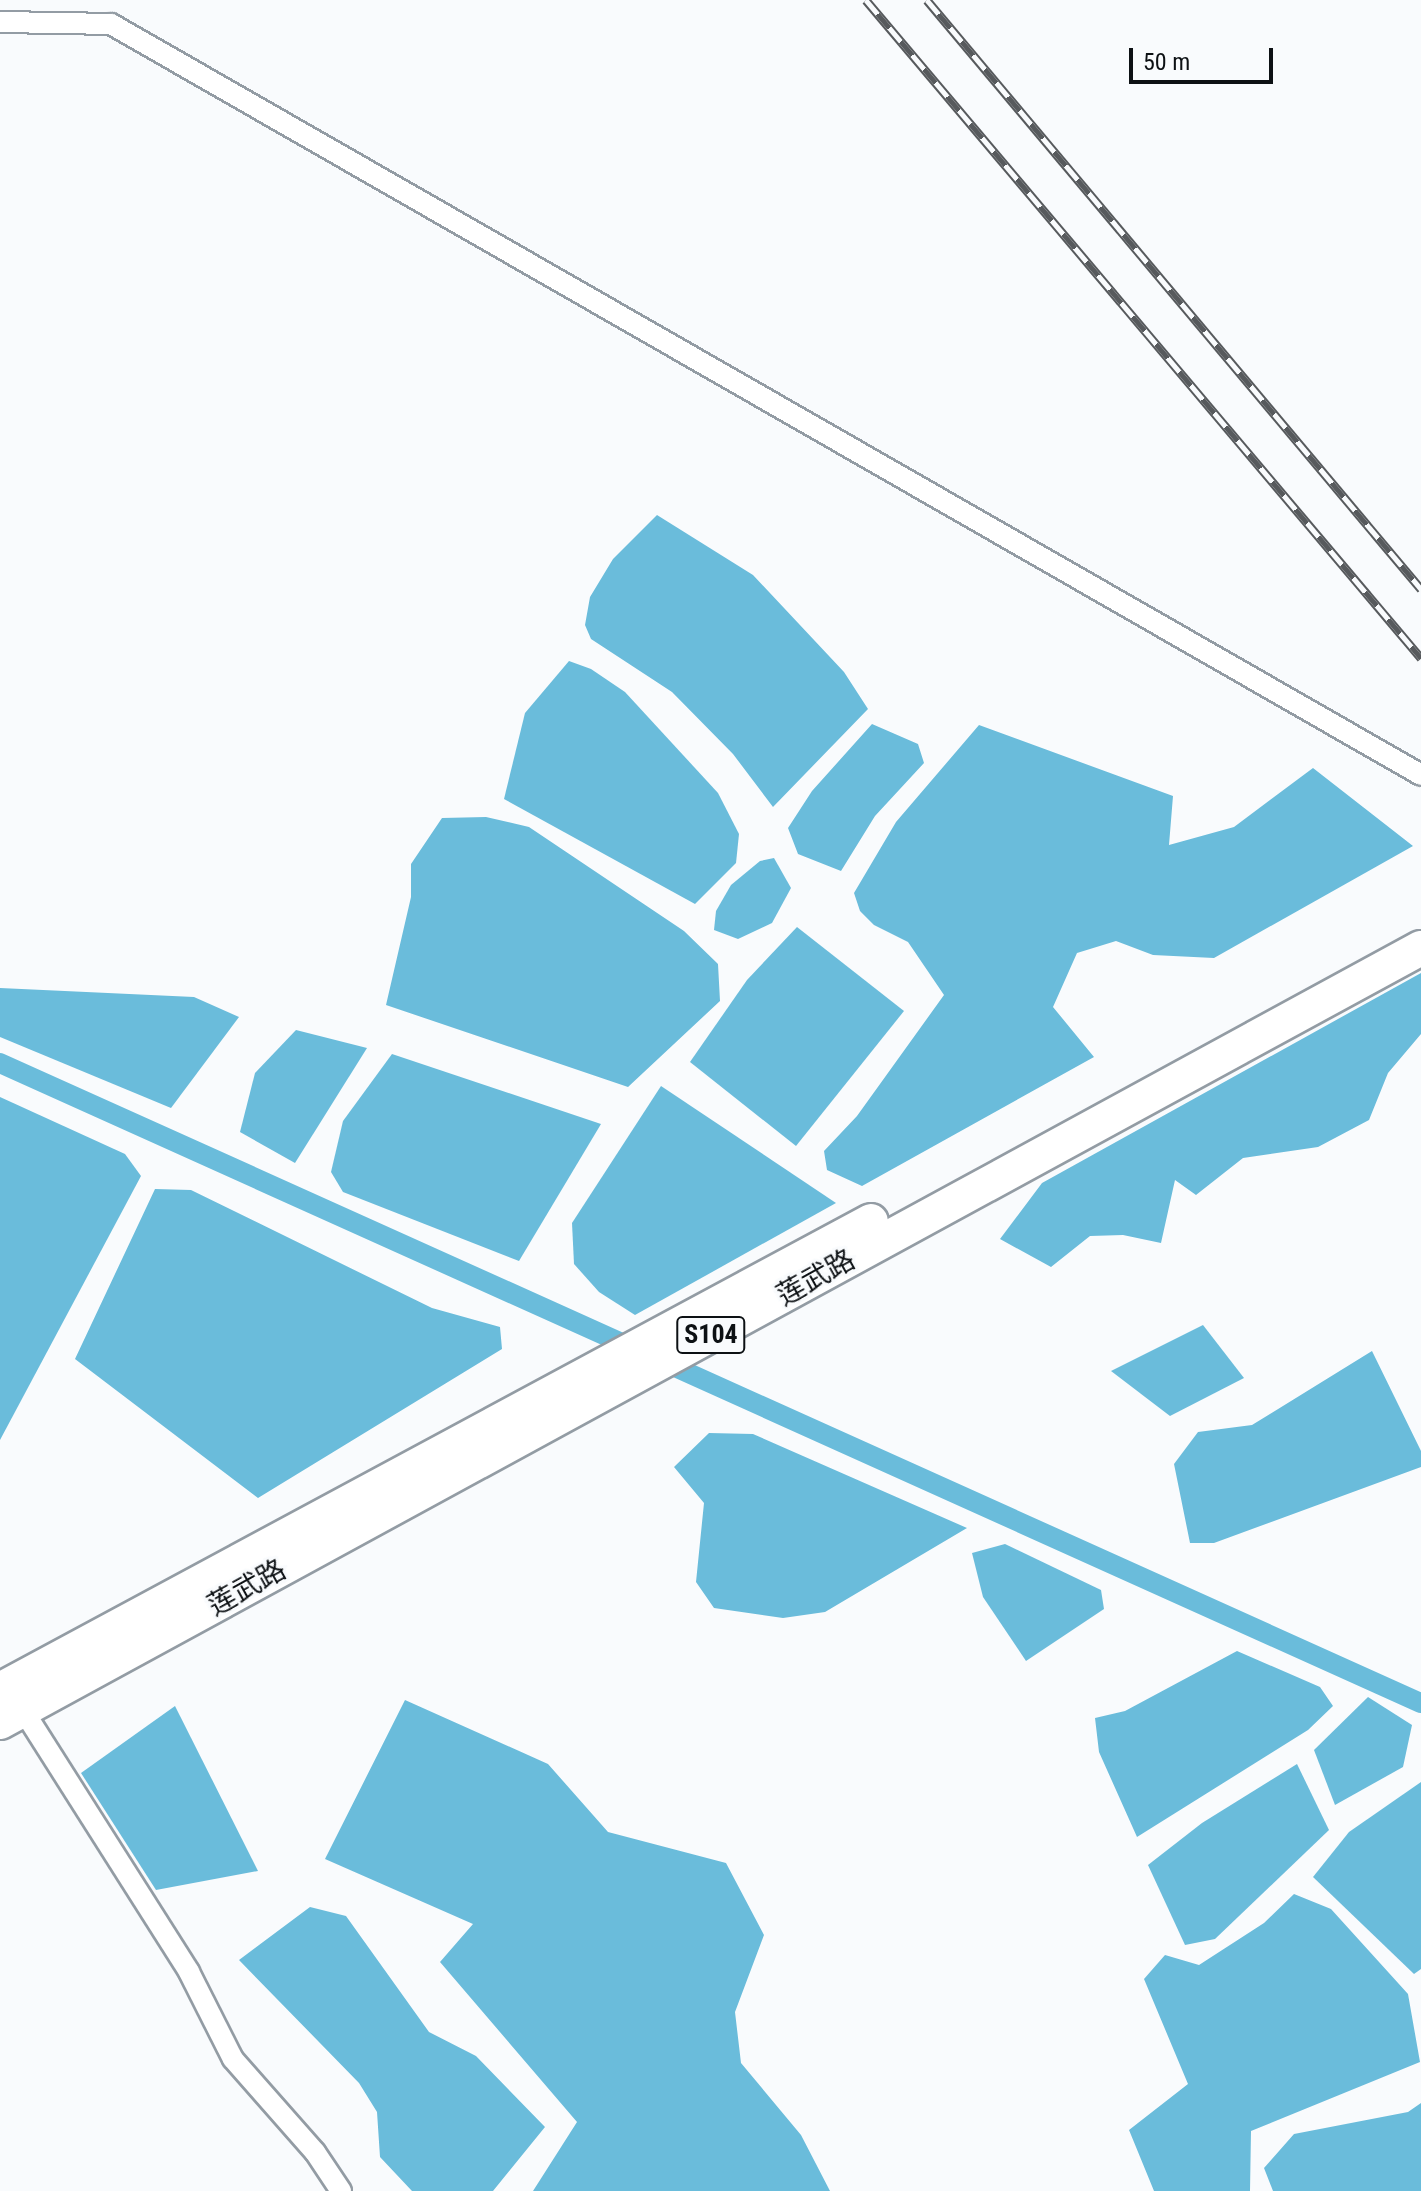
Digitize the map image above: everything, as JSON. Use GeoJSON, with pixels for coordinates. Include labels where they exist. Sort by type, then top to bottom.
{"type":"FeatureCollection","features":[{"type":"Feature","properties":{"kind":"main road","name":"莲武路"},"geometry":{"type":"LineString","coordinates":[[8,1707],[1421,925]]}},
{"type":"Feature","properties":{"kind":"main road","name":"莲武路"},"geometry":{"type":"LineString","coordinates":[[8,1707],[1421,948]]}},
{"type":"Feature","properties":{"kind":"street"},"geometry":{"type":"LineString","coordinates":[[0,22],[111,24],[1421,775]]}},
{"type":"Feature","properties":{"kind":"street"},"geometry":{"type":"LineString","coordinates":[[8,1707],[189,1972],[233,2059],[315,2152],[341,2191]]}},
{"type":"Feature","properties":{"kind":"water"},"geometry":{"type":"Polygon","coordinates":[[[657,515],[753,575],[844,672],[868,709],[773,807],[733,754],[672,692],[591,639],[585,625],[590,597],[613,559],[657,515]]]}},
{"type":"Feature","properties":{"kind":"water"},"geometry":{"type":"Polygon","coordinates":[[[569,661],[591,669],[625,692],[718,793],[739,834],[736,863],[695,904],[504,799],[525,713],[569,661]]]}},
{"type":"Feature","properties":{"kind":"water"},"geometry":{"type":"Polygon","coordinates":[[[872,724],[918,744],[924,763],[875,816],[841,871],[798,854],[788,828],[812,791],[872,724]]]}},
{"type":"Feature","properties":{"kind":"water"},"geometry":{"type":"Polygon","coordinates":[[[979,725],[1173,796],[1169,845],[1234,827],[1313,768],[1413,846],[1214,958],[1153,955],[1116,941],[1077,953],[1053,1007],[1094,1057],[862,1186],[827,1170],[824,1151],[857,1116],[944,995],[908,942],[874,925],[860,911],[854,893],[896,822],[979,725]]]}},
{"type":"Feature","properties":{"kind":"water"},"geometry":{"type":"Polygon","coordinates":[[[486,817],[529,827],[684,931],[718,964],[720,1001],[628,1087],[386,1005],[411,897],[411,864],[442,818],[486,817]]]}},
{"type":"Feature","properties":{"kind":"water"},"geometry":{"type":"Polygon","coordinates":[[[774,858],[791,888],[772,923],[738,939],[714,930],[716,911],[731,885],[760,861],[774,858]]]}},
{"type":"Feature","properties":{"kind":"water"},"geometry":{"type":"Polygon","coordinates":[[[797,927],[904,1011],[796,1146],[690,1062],[747,980],[797,927]]]}},
{"type":"Feature","properties":{"kind":"water"},"geometry":{"type":"Polygon","coordinates":[[[1421,973],[1421,1034],[1388,1073],[1369,1120],[1318,1147],[1243,1158],[1196,1195],[1175,1180],[1161,1243],[1123,1235],[1090,1236],[1051,1267],[1000,1239],[1042,1183],[1421,973]]]}},
{"type":"Feature","properties":{"kind":"water"},"geometry":{"type":"Polygon","coordinates":[[[0,988],[194,997],[239,1017],[171,1108],[0,1037],[0,988]]]}},
{"type":"Feature","properties":{"kind":"water"},"geometry":{"type":"Polygon","coordinates":[[[296,1030],[367,1048],[295,1163],[240,1132],[255,1073],[296,1030]]]}},
{"type":"Feature","properties":{"kind":"water"},"geometry":{"type":"Polygon","coordinates":[[[392,1054],[601,1124],[519,1261],[343,1192],[331,1172],[343,1121],[392,1054]]]}},
{"type":"Feature","properties":{"kind":"water"},"geometry":{"type":"Polygon","coordinates":[[[661,1086],[836,1203],[635,1315],[599,1292],[574,1264],[572,1223],[661,1086]]]}},
{"type":"Feature","properties":{"kind":"water"},"geometry":{"type":"Polygon","coordinates":[[[0,1097],[125,1154],[141,1176],[0,1440],[0,1097]]]}},
{"type":"Feature","properties":{"kind":"water"},"geometry":{"type":"Polygon","coordinates":[[[155,1189],[191,1190],[432,1308],[500,1327],[502,1349],[258,1498],[75,1359],[155,1189]]]}},
{"type":"Feature","properties":{"kind":"water"},"geometry":{"type":"Polygon","coordinates":[[[1203,1325],[1244,1378],[1170,1416],[1111,1371],[1203,1325]]]}},
{"type":"Feature","properties":{"kind":"water"},"geometry":{"type":"Polygon","coordinates":[[[1372,1351],[1421,1451],[1421,1467],[1214,1543],[1190,1543],[1174,1464],[1198,1432],[1252,1425],[1372,1351]]]}},
{"type":"Feature","properties":{"kind":"water"},"geometry":{"type":"Polygon","coordinates":[[[709,1433],[753,1434],[967,1528],[825,1612],[783,1618],[714,1608],[696,1582],[704,1503],[674,1467],[709,1433]]]}},
{"type":"Feature","properties":{"kind":"water"},"geometry":{"type":"Polygon","coordinates":[[[1005,1544],[1101,1590],[1104,1609],[1026,1661],[983,1597],[972,1553],[1005,1544]]]}},
{"type":"Feature","properties":{"kind":"water"},"geometry":{"type":"Polygon","coordinates":[[[1237,1651],[1320,1687],[1333,1706],[1308,1730],[1137,1837],[1099,1752],[1095,1718],[1125,1711],[1237,1651]]]}},
{"type":"Feature","properties":{"kind":"water"},"geometry":{"type":"Polygon","coordinates":[[[1368,1697],[1412,1725],[1403,1767],[1335,1805],[1314,1750],[1368,1697]]]}},
{"type":"Feature","properties":{"kind":"water"},"geometry":{"type":"Polygon","coordinates":[[[405,1700],[548,1764],[608,1832],[726,1863],[764,1935],[735,2012],[741,2063],[801,2135],[830,2191],[533,2191],[577,2122],[440,1962],[473,1924],[325,1859],[405,1700]]]}},
{"type":"Feature","properties":{"kind":"water"},"geometry":{"type":"Polygon","coordinates":[[[175,1706],[258,1871],[156,1890],[81,1773],[175,1706]]]}},
{"type":"Feature","properties":{"kind":"water"},"geometry":{"type":"Polygon","coordinates":[[[1297,1764],[1329,1830],[1215,1939],[1185,1945],[1148,1865],[1202,1823],[1297,1764]]]}},
{"type":"Feature","properties":{"kind":"water"},"geometry":{"type":"Polygon","coordinates":[[[1421,1782],[1421,1969],[1414,1974],[1313,1877],[1349,1832],[1421,1782]]]}},
{"type":"Feature","properties":{"kind":"water"},"geometry":{"type":"Polygon","coordinates":[[[1294,1894],[1331,1909],[1408,1994],[1420,2062],[1251,2131],[1250,2191],[1154,2191],[1129,2130],[1188,2084],[1144,1979],[1165,1955],[1199,1965],[1264,1923],[1294,1894]]]}},
{"type":"Feature","properties":{"kind":"water"},"geometry":{"type":"Polygon","coordinates":[[[310,1907],[346,1916],[429,2032],[476,2056],[545,2127],[493,2191],[412,2191],[380,2157],[377,2112],[359,2083],[239,1960],[310,1907]]]}},
{"type":"Feature","properties":{"kind":"water"},"geometry":{"type":"Polygon","coordinates":[[[1421,2103],[1421,2191],[1273,2191],[1264,2168],[1294,2134],[1408,2112],[1421,2103]]]}},
{"type":"Feature","properties":{"kind":"waterway"},"geometry":{"type":"LineString","coordinates":[[0,1063],[1421,1703]]}},
{"type":"Feature","properties":{"kind":"railway"},"geometry":{"type":"LineString","coordinates":[[866,0],[1421,658]]}},
{"type":"Feature","properties":{"kind":"railway"},"geometry":{"type":"LineString","coordinates":[[927,0],[1421,589]]}}]}
